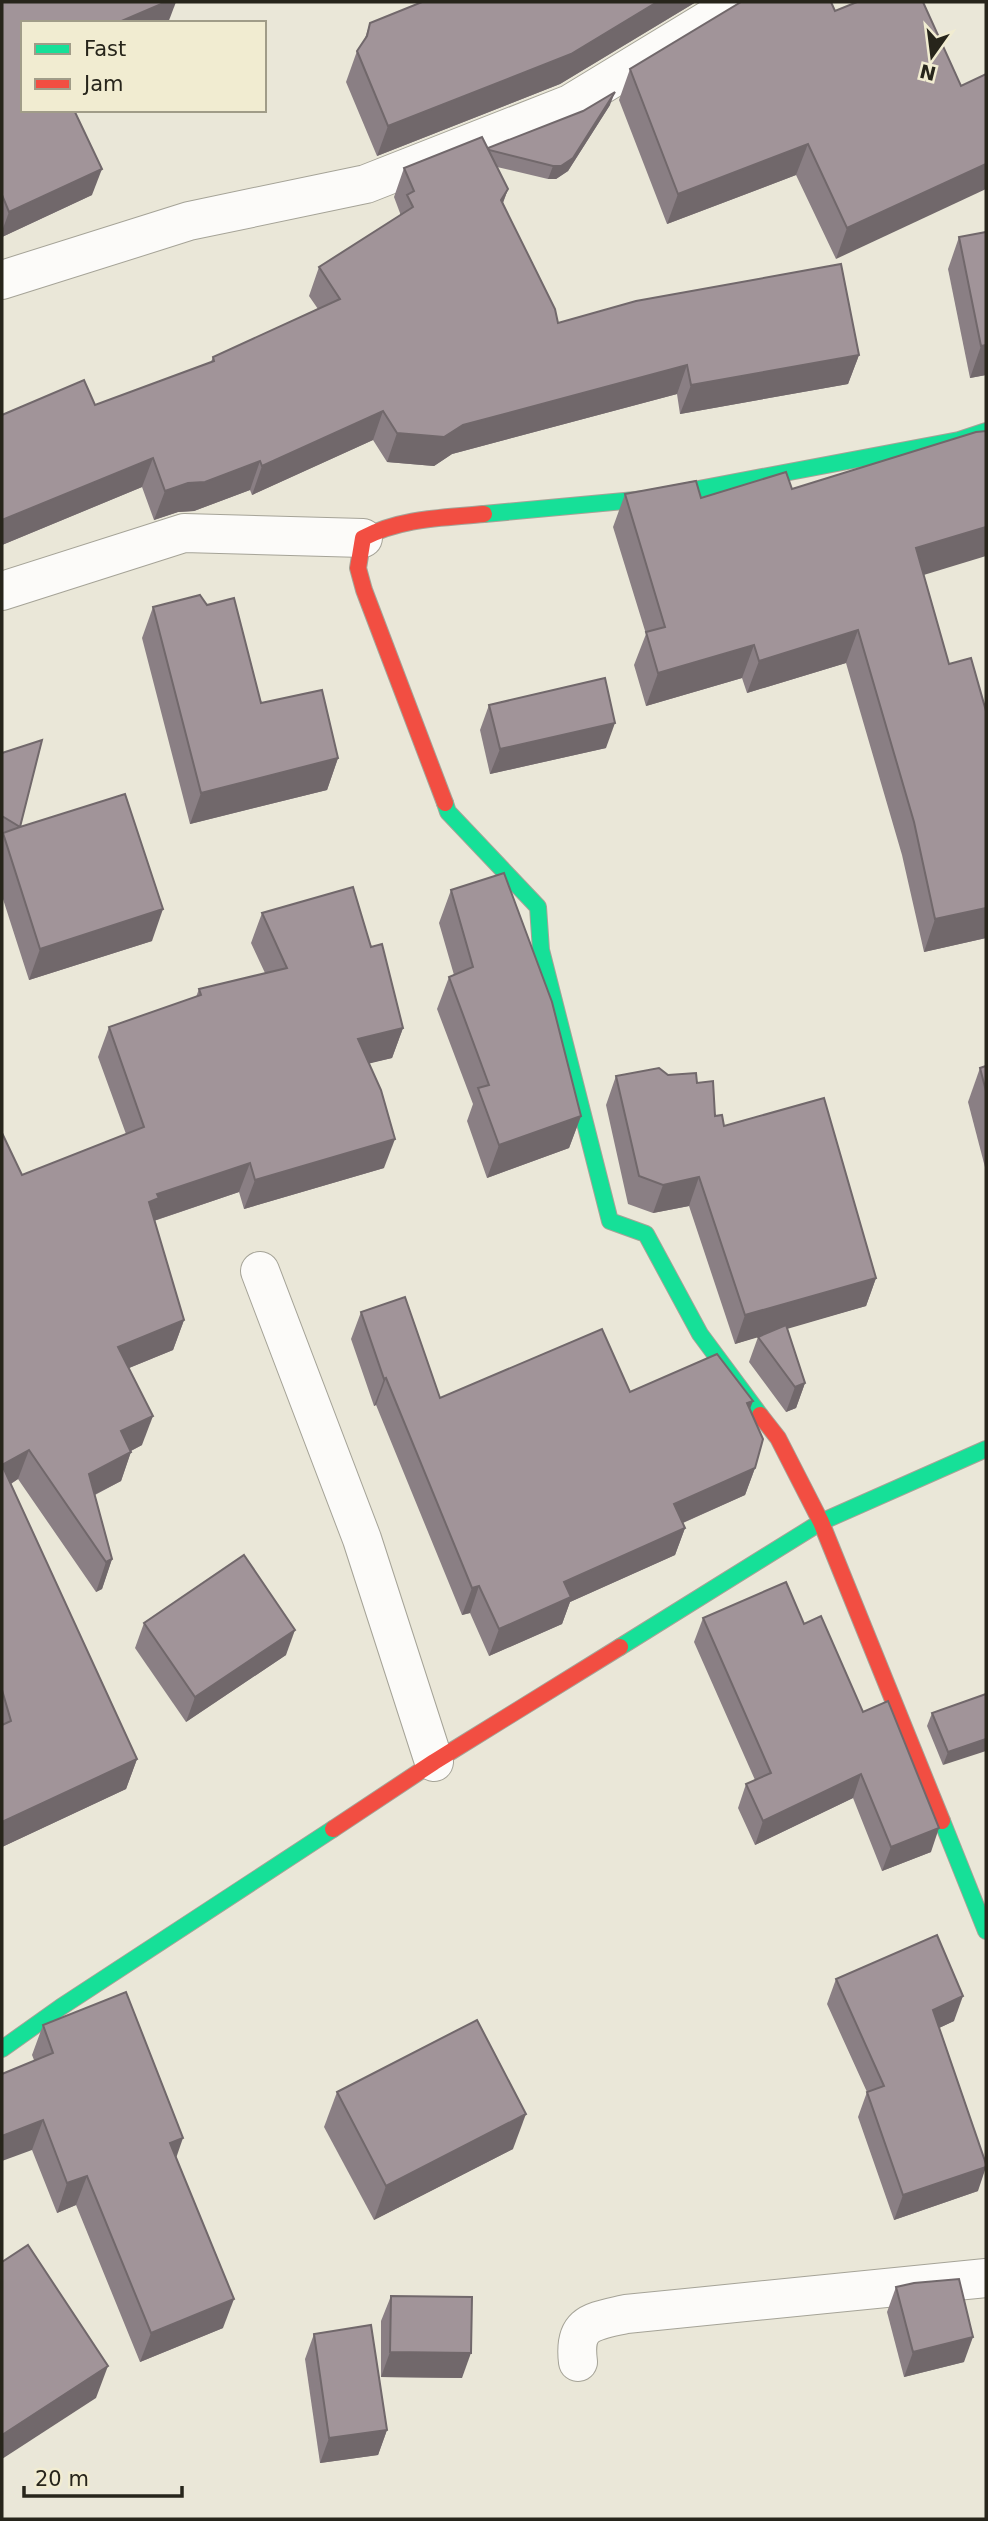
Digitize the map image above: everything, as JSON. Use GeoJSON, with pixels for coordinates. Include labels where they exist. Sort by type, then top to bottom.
{"type":"FeatureCollection","features":[{"type":"Feature","properties":{"kind":"street"},"geometry":{"type":"LineString","coordinates":[[2,280],[188,221],[366,184],[570,104],[738,2]]}},
{"type":"Feature","properties":{"kind":"street"},"geometry":{"type":"LineString","coordinates":[[2,591],[184,533],[363,538],[382,528],[409,521],[646,499],[959,440],[986,431]]}},
{"type":"Feature","properties":{"kind":"street"},"geometry":{"type":"LineString","coordinates":[[363,538],[358,568],[363,590],[448,812],[538,906],[541,950],[610,1221],[646,1234],[700,1334],[778,1438],[821,1522],[986,1931]]}},
{"type":"Feature","properties":{"kind":"street"},"geometry":{"type":"LineString","coordinates":[[260,1271],[362,1539],[434,1762]]}},
{"type":"Feature","properties":{"kind":"street"},"geometry":{"type":"LineString","coordinates":[[2,2049],[61,2007],[434,1762],[821,1522],[986,1449]]}},
{"type":"Feature","properties":{"kind":"street"},"geometry":{"type":"LineString","coordinates":[[578,2362],[576,2343],[582,2330],[599,2320],[626,2314],[986,2278]]}},
{"type":"Feature","properties":{"kind":"building"},"geometry":{"type":"Polygon","coordinates":[[[2,2],[166,2],[122,21],[21,21],[21,112],[75,112],[102,169],[9,212],[2,195],[2,2]]]}},
{"type":"Feature","properties":{"kind":"building"},"geometry":{"type":"Polygon","coordinates":[[[422,2],[657,2],[571,54],[388,126],[357,51],[367,36],[370,23],[422,2]]]}},
{"type":"Feature","properties":{"kind":"building"},"geometry":{"type":"Polygon","coordinates":[[[741,2],[831,2],[835,11],[857,2],[923,2],[961,86],[986,74],[986,164],[847,228],[808,144],[678,194],[630,69],[741,2]]]}},
{"type":"Feature","properties":{"kind":"building"},"geometry":{"type":"Polygon","coordinates":[[[615,92],[573,158],[561,166],[488,148],[583,111],[615,92]]]}},
{"type":"Feature","properties":{"kind":"building"},"geometry":{"type":"Polygon","coordinates":[[[482,137],[508,189],[501,200],[555,309],[558,323],[636,301],[841,264],[859,355],[691,385],[687,365],[463,425],[444,437],[397,433],[383,411],[262,466],[260,461],[205,482],[188,483],[165,491],[153,458],[2,520],[2,415],[84,380],[95,405],[214,361],[213,357],[340,299],[319,267],[413,207],[407,195],[414,191],[404,168],[482,137]]]}},
{"type":"Feature","properties":{"kind":"building"},"geometry":{"type":"Polygon","coordinates":[[[986,232],[986,345],[981,346],[959,237],[986,232]]]}},
{"type":"Feature","properties":{"kind":"building"},"geometry":{"type":"Polygon","coordinates":[[[986,431],[986,527],[916,548],[949,664],[971,658],[986,711],[986,908],[935,919],[914,822],[858,630],[759,661],[754,645],[658,673],[646,632],[665,627],[625,494],[696,481],[701,498],[786,472],[792,489],[986,431]]]}},
{"type":"Feature","properties":{"kind":"building"},"geometry":{"type":"Polygon","coordinates":[[[200,595],[207,605],[234,598],[261,703],[322,690],[338,758],[201,793],[153,607],[200,595]]]}},
{"type":"Feature","properties":{"kind":"building"},"geometry":{"type":"Polygon","coordinates":[[[605,678],[615,723],[500,749],[489,705],[605,678]]]}},
{"type":"Feature","properties":{"kind":"building"},"geometry":{"type":"Polygon","coordinates":[[[42,740],[20,827],[2,816],[2,753],[42,740]]]}},
{"type":"Feature","properties":{"kind":"building"},"geometry":{"type":"Polygon","coordinates":[[[125,794],[163,909],[40,949],[3,833],[125,794]]]}},
{"type":"Feature","properties":{"kind":"building"},"geometry":{"type":"Polygon","coordinates":[[[504,873],[552,1002],[581,1116],[499,1145],[478,1088],[489,1085],[449,977],[473,967],[451,890],[504,873]]]}},
{"type":"Feature","properties":{"kind":"building"},"geometry":{"type":"Polygon","coordinates":[[[353,887],[371,947],[382,944],[403,1028],[358,1039],[381,1090],[395,1139],[255,1180],[250,1163],[157,1194],[159,1198],[149,1202],[184,1320],[118,1347],[153,1416],[121,1431],[131,1452],[89,1474],[112,1559],[106,1562],[29,1450],[2,1465],[2,1133],[22,1175],[144,1127],[109,1027],[201,995],[199,989],[287,968],[262,913],[353,887]]]}},
{"type":"Feature","properties":{"kind":"building"},"geometry":{"type":"Polygon","coordinates":[[[986,1066],[986,1091],[980,1068],[986,1066]]]}},
{"type":"Feature","properties":{"kind":"building"},"geometry":{"type":"Polygon","coordinates":[[[659,1068],[668,1075],[696,1073],[697,1083],[713,1081],[715,1116],[722,1115],[724,1126],[824,1098],[876,1278],[745,1315],[699,1177],[663,1185],[639,1176],[616,1076],[659,1068]]]}},
{"type":"Feature","properties":{"kind":"building"},"geometry":{"type":"Polygon","coordinates":[[[405,1297],[440,1398],[602,1329],[630,1392],[717,1354],[753,1401],[747,1403],[763,1439],[755,1468],[674,1504],[685,1528],[564,1582],[571,1597],[499,1629],[479,1586],[472,1588],[386,1378],[384,1379],[361,1312],[405,1297]]]}},
{"type":"Feature","properties":{"kind":"building"},"geometry":{"type":"Polygon","coordinates":[[[786,1325],[805,1383],[795,1387],[758,1337],[786,1325]]]}},
{"type":"Feature","properties":{"kind":"building"},"geometry":{"type":"Polygon","coordinates":[[[2,1465],[137,1759],[2,1822],[2,1725],[11,1721],[2,1690],[2,1465]]]}},
{"type":"Feature","properties":{"kind":"building"},"geometry":{"type":"Polygon","coordinates":[[[244,1555],[295,1630],[195,1697],[144,1623],[244,1555]]]}},
{"type":"Feature","properties":{"kind":"building"},"geometry":{"type":"Polygon","coordinates":[[[786,1582],[804,1624],[821,1616],[863,1712],[888,1701],[939,1828],[891,1847],[861,1774],[763,1821],[746,1784],[771,1773],[703,1618],[786,1582]]]}},
{"type":"Feature","properties":{"kind":"building"},"geometry":{"type":"Polygon","coordinates":[[[986,1694],[986,1739],[948,1752],[932,1713],[986,1694]]]}},
{"type":"Feature","properties":{"kind":"building"},"geometry":{"type":"Polygon","coordinates":[[[937,1935],[963,1996],[933,2010],[986,2167],[903,2195],[867,2092],[884,2086],[836,1979],[937,1935]]]}},
{"type":"Feature","properties":{"kind":"building"},"geometry":{"type":"Polygon","coordinates":[[[126,1992],[183,2138],[170,2143],[234,2299],[151,2333],[87,2176],[67,2183],[43,2120],[2,2136],[2,2074],[53,2053],[43,2025],[126,1992]]]}},
{"type":"Feature","properties":{"kind":"building"},"geometry":{"type":"Polygon","coordinates":[[[477,2020],[526,2114],[386,2186],[337,2092],[477,2020]]]}},
{"type":"Feature","properties":{"kind":"building"},"geometry":{"type":"Polygon","coordinates":[[[28,2245],[108,2366],[2,2435],[2,2262],[28,2245]]]}},
{"type":"Feature","properties":{"kind":"building"},"geometry":{"type":"Polygon","coordinates":[[[959,2279],[973,2337],[913,2352],[896,2287],[959,2279]]]}},
{"type":"Feature","properties":{"kind":"building"},"geometry":{"type":"Polygon","coordinates":[[[391,2296],[472,2297],[471,2353],[390,2352],[391,2296]]]}},
{"type":"Feature","properties":{"kind":"building"},"geometry":{"type":"Polygon","coordinates":[[[371,2325],[387,2430],[329,2438],[314,2334],[371,2325]]]}},
{"type":"Feature","properties":{"kind":"traffic: fast"},"geometry":{"type":"LineString","coordinates":[[484,514],[646,499],[959,440],[986,431]]}},
{"type":"Feature","properties":{"kind":"traffic: fast"},"geometry":{"type":"LineString","coordinates":[[445,803],[448,812],[538,907],[541,950],[610,1221],[646,1234],[700,1334],[760,1415]]}},
{"type":"Feature","properties":{"kind":"traffic: fast"},"geometry":{"type":"LineString","coordinates":[[620,1647],[821,1522],[986,1449]]}},
{"type":"Feature","properties":{"kind":"traffic: fast"},"geometry":{"type":"LineString","coordinates":[[942,1821],[986,1931]]}},
{"type":"Feature","properties":{"kind":"traffic: fast"},"geometry":{"type":"LineString","coordinates":[[2,2049],[61,2007],[333,1829]]}},
{"type":"Feature","properties":{"kind":"traffic: jam"},"geometry":{"type":"LineString","coordinates":[[445,803],[358,568],[363,538],[377,531],[422,520],[484,514]]}},
{"type":"Feature","properties":{"kind":"traffic: jam"},"geometry":{"type":"LineString","coordinates":[[760,1415],[778,1438],[821,1522],[942,1821]]}},
{"type":"Feature","properties":{"kind":"traffic: jam"},"geometry":{"type":"LineString","coordinates":[[333,1829],[434,1762],[620,1647]]}}]}
